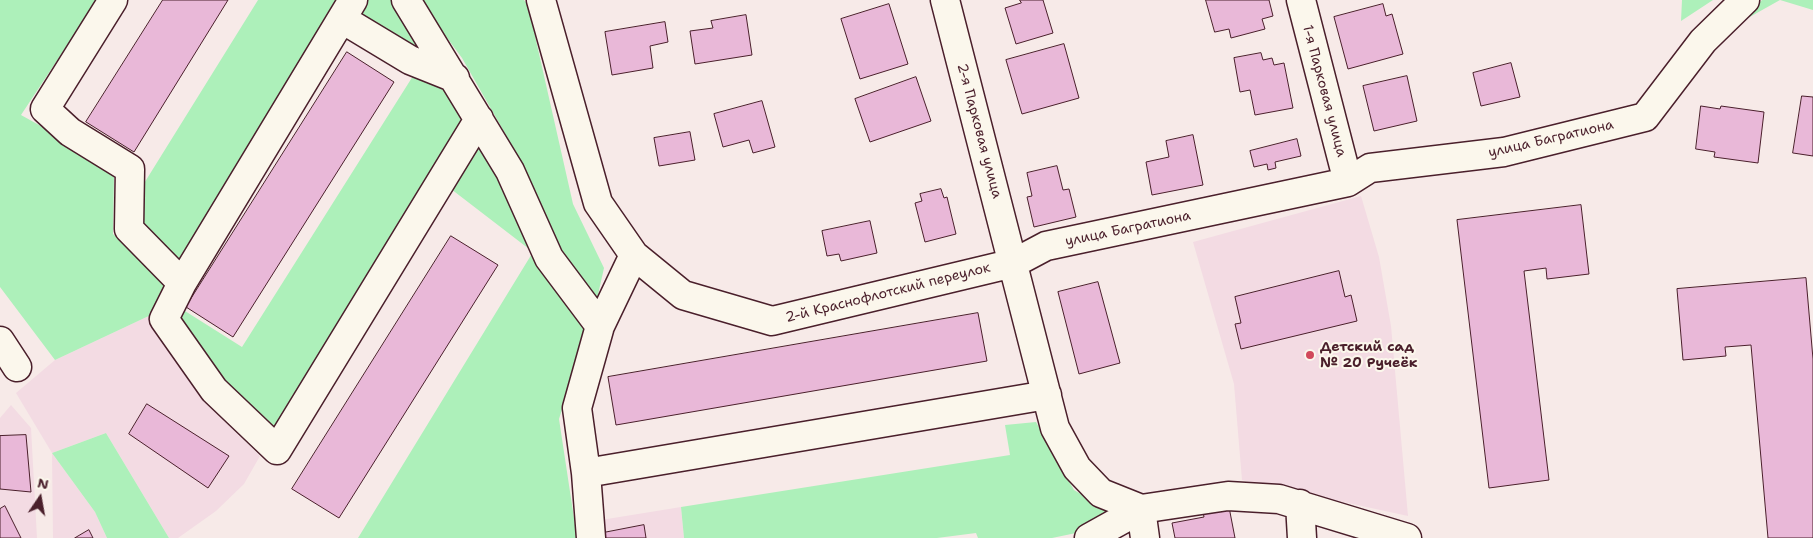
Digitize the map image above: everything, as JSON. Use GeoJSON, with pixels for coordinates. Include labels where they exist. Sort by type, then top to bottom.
{"type":"FeatureCollection","features":[{"type":"Feature","properties":{"kind":"street"},"geometry":{"type":"LineString","coordinates":[[113,0],[45,109],[70,132],[130,169],[129,229],[182,283]]}},
{"type":"Feature","properties":{"kind":"street"},"geometry":{"type":"LineString","coordinates":[[406,0],[510,171],[549,258],[600,326]]}},
{"type":"Feature","properties":{"kind":"street","name":"2-й Краснофлотский переулок"},"geometry":{"type":"LineString","coordinates":[[542,0],[598,203],[634,255],[683,295],[772,321],[1014,263]]}},
{"type":"Feature","properties":{"kind":"street","name":"2-я Парковая улица"},"geometry":{"type":"LineString","coordinates":[[945,0],[1014,263]]}},
{"type":"Feature","properties":{"kind":"street","name":"1-я Парковая улица"},"geometry":{"type":"LineString","coordinates":[[1301,0],[1348,182]]}},
{"type":"Feature","properties":{"kind":"street","name":"улица Багратиона"},"geometry":{"type":"LineString","coordinates":[[1014,263],[1046,246],[1348,182],[1370,168],[1504,152],[1645,117],[1704,41],[1745,0]]}},
{"type":"Feature","properties":{"kind":"street"},"geometry":{"type":"LineString","coordinates":[[455,78],[410,60],[347,9],[182,283],[164,319],[214,390],[277,450],[479,118]]}},
{"type":"Feature","properties":{"kind":"street"},"geometry":{"type":"LineString","coordinates":[[591,538],[586,474],[577,408],[600,326],[634,255]]}},
{"type":"Feature","properties":{"kind":"street"},"geometry":{"type":"LineString","coordinates":[[1014,263],[1055,428],[1077,468],[1101,493],[1141,509]]}},
{"type":"Feature","properties":{"kind":"street"},"geometry":{"type":"LineString","coordinates":[[0,341],[17,367]]}},
{"type":"Feature","properties":{"kind":"street"},"geometry":{"type":"LineString","coordinates":[[586,474],[1047,395]]}},
{"type":"Feature","properties":{"kind":"street"},"geometry":{"type":"LineString","coordinates":[[1089,538],[1141,509],[1228,496],[1279,499],[1407,538]]}},
{"type":"Feature","properties":{"kind":"street"},"geometry":{"type":"LineString","coordinates":[[1300,504],[1302,538]]}},
{"type":"Feature","properties":{"kind":"street"},"geometry":{"type":"LineString","coordinates":[[1141,509],[1145,538]]}},
{"type":"Feature","properties":{"kind":"shaded area","name":"Детский сад № 20 Ручеёк"},"geometry":{"type":"Polygon","coordinates":[[[1361,196],[1379,257],[1391,326],[1408,516],[1242,480],[1234,384],[1193,242],[1361,196]]]}},
{"type":"Feature","properties":{"kind":"shaded area"},"geometry":{"type":"Polygon","coordinates":[[[153,314],[203,401],[260,456],[244,484],[216,511],[178,538],[169,538],[106,433],[52,453],[16,393],[55,360],[153,314]]]}},
{"type":"Feature","properties":{"kind":"shaded area"},"geometry":{"type":"Polygon","coordinates":[[[11,405],[31,428],[37,538],[0,538],[0,418],[11,405]]]}},
{"type":"Feature","properties":{"kind":"shaded area"},"geometry":{"type":"Polygon","coordinates":[[[52,453],[95,512],[107,538],[53,538],[52,453]]]}},
{"type":"Feature","properties":{"kind":"shaded area"},"geometry":{"type":"Polygon","coordinates":[[[681,507],[684,538],[603,538],[601,520],[681,507]]]}},
{"type":"Feature","properties":{"kind":"green space"},"geometry":{"type":"Polygon","coordinates":[[[0,0],[97,0],[21,115],[48,130],[114,176],[113,234],[167,287],[153,314],[55,360],[0,287],[0,0]]]}},
{"type":"Feature","properties":{"kind":"green space"},"geometry":{"type":"Polygon","coordinates":[[[258,0],[342,0],[181,265],[144,225],[143,185],[258,0]]]}},
{"type":"Feature","properties":{"kind":"green space"},"geometry":{"type":"Polygon","coordinates":[[[363,0],[395,0],[432,60],[354,15],[363,0]]]}},
{"type":"Feature","properties":{"kind":"green space"},"geometry":{"type":"Polygon","coordinates":[[[419,0],[524,0],[528,5],[573,204],[604,268],[595,308],[554,245],[511,144],[462,58],[419,0]]]}},
{"type":"Feature","properties":{"kind":"green space"},"geometry":{"type":"Polygon","coordinates":[[[1682,0],[1713,0],[1681,21],[1682,0]]]}},
{"type":"Feature","properties":{"kind":"green space"},"geometry":{"type":"Polygon","coordinates":[[[1762,0],[1780,0],[1739,23],[1762,0]]]}},
{"type":"Feature","properties":{"kind":"green space"},"geometry":{"type":"Polygon","coordinates":[[[1780,0],[1813,0],[1813,10],[1780,0]]]}},
{"type":"Feature","properties":{"kind":"green space"},"geometry":{"type":"Polygon","coordinates":[[[413,76],[450,91],[464,119],[276,435],[218,383],[171,319],[177,306],[242,347],[413,76]]]}},
{"type":"Feature","properties":{"kind":"green space"},"geometry":{"type":"Polygon","coordinates":[[[479,139],[588,326],[559,419],[577,538],[358,538],[533,252],[451,189],[479,139]]]}},
{"type":"Feature","properties":{"kind":"green space"},"geometry":{"type":"Polygon","coordinates":[[[1036,422],[1074,490],[1114,514],[1076,533],[1052,538],[978,538],[976,533],[937,538],[684,538],[681,507],[1010,455],[1005,425],[1036,422]]]}},
{"type":"Feature","properties":{"kind":"green space"},"geometry":{"type":"Polygon","coordinates":[[[106,433],[169,538],[107,538],[95,512],[52,453],[106,433]]]}},
{"type":"Feature","properties":{"kind":"building"},"geometry":{"type":"Polygon","coordinates":[[[163,0],[228,0],[134,152],[86,122],[163,0]]]}},
{"type":"Feature","properties":{"kind":"building"},"geometry":{"type":"Polygon","coordinates":[[[1020,0],[1043,0],[1053,33],[1016,44],[1005,8],[1021,3],[1020,0]]]}},
{"type":"Feature","properties":{"kind":"building"},"geometry":{"type":"Polygon","coordinates":[[[1206,0],[1269,0],[1273,16],[1262,19],[1265,29],[1231,38],[1229,29],[1215,32],[1206,0]]]}},
{"type":"Feature","properties":{"kind":"building"},"geometry":{"type":"Polygon","coordinates":[[[889,4],[908,64],[860,79],[841,19],[889,4]]]}},
{"type":"Feature","properties":{"kind":"building"},"geometry":{"type":"Polygon","coordinates":[[[1383,4],[1386,16],[1392,14],[1403,54],[1348,69],[1334,17],[1383,4]]]}},
{"type":"Feature","properties":{"kind":"building"},"geometry":{"type":"Polygon","coordinates":[[[746,15],[752,55],[695,64],[690,31],[713,28],[711,21],[746,15]]]}},
{"type":"Feature","properties":{"kind":"building"},"geometry":{"type":"Polygon","coordinates":[[[665,22],[668,42],[650,46],[653,68],[612,75],[605,32],[665,22]]]}},
{"type":"Feature","properties":{"kind":"building"},"geometry":{"type":"Polygon","coordinates":[[[1064,44],[1079,98],[1022,114],[1006,60],[1064,44]]]}},
{"type":"Feature","properties":{"kind":"building"},"geometry":{"type":"Polygon","coordinates":[[[347,52],[394,82],[233,337],[186,307],[347,52]]]}},
{"type":"Feature","properties":{"kind":"building"},"geometry":{"type":"Polygon","coordinates":[[[1261,53],[1263,60],[1272,58],[1274,65],[1284,63],[1293,108],[1255,115],[1250,90],[1240,92],[1234,58],[1261,53]]]}},
{"type":"Feature","properties":{"kind":"building"},"geometry":{"type":"Polygon","coordinates":[[[1511,63],[1520,97],[1481,106],[1473,73],[1511,63]]]}},
{"type":"Feature","properties":{"kind":"building"},"geometry":{"type":"Polygon","coordinates":[[[1407,76],[1417,121],[1374,131],[1363,86],[1407,76]]]}},
{"type":"Feature","properties":{"kind":"building"},"geometry":{"type":"Polygon","coordinates":[[[916,77],[931,121],[870,142],[855,99],[916,77]]]}},
{"type":"Feature","properties":{"kind":"building"},"geometry":{"type":"Polygon","coordinates":[[[1802,96],[1813,97],[1813,156],[1793,153],[1802,96]]]}},
{"type":"Feature","properties":{"kind":"building"},"geometry":{"type":"Polygon","coordinates":[[[762,101],[775,147],[753,153],[749,140],[723,147],[714,114],[762,101]]]}},
{"type":"Feature","properties":{"kind":"building"},"geometry":{"type":"Polygon","coordinates":[[[1701,106],[1720,109],[1721,106],[1764,112],[1758,163],[1714,157],[1715,152],[1696,149],[1701,106]]]}},
{"type":"Feature","properties":{"kind":"building"},"geometry":{"type":"Polygon","coordinates":[[[690,132],[695,160],[659,166],[654,138],[690,132]]]}},
{"type":"Feature","properties":{"kind":"building"},"geometry":{"type":"Polygon","coordinates":[[[1193,135],[1203,185],[1152,195],[1146,162],[1169,157],[1166,141],[1193,135]]]}},
{"type":"Feature","properties":{"kind":"building"},"geometry":{"type":"Polygon","coordinates":[[[1297,139],[1301,156],[1275,162],[1276,168],[1268,170],[1267,164],[1254,167],[1250,151],[1297,139]]]}},
{"type":"Feature","properties":{"kind":"building"},"geometry":{"type":"Polygon","coordinates":[[[1057,166],[1063,190],[1069,189],[1076,217],[1034,227],[1027,197],[1032,196],[1027,173],[1057,166]]]}},
{"type":"Feature","properties":{"kind":"building"},"geometry":{"type":"Polygon","coordinates":[[[941,189],[944,198],[947,197],[956,234],[925,242],[915,203],[922,201],[920,194],[941,189]]]}},
{"type":"Feature","properties":{"kind":"building"},"geometry":{"type":"Polygon","coordinates":[[[1581,205],[1589,274],[1547,279],[1546,268],[1524,271],[1549,480],[1489,488],[1457,220],[1581,205]]]}},
{"type":"Feature","properties":{"kind":"building"},"geometry":{"type":"Polygon","coordinates":[[[870,221],[877,253],[841,261],[839,254],[827,256],[822,231],[870,221]]]}},
{"type":"Feature","properties":{"kind":"building"},"geometry":{"type":"Polygon","coordinates":[[[451,236],[498,265],[339,518],[292,489],[451,236]]]}},
{"type":"Feature","properties":{"kind":"building"},"geometry":{"type":"Polygon","coordinates":[[[1339,271],[1345,297],[1351,295],[1357,321],[1241,349],[1235,324],[1241,323],[1235,297],[1339,271]]]}},
{"type":"Feature","properties":{"kind":"building"},"geometry":{"type":"Polygon","coordinates":[[[1806,278],[1813,359],[1813,538],[1768,538],[1751,345],[1725,347],[1726,356],[1683,360],[1677,289],[1806,278]]]}},
{"type":"Feature","properties":{"kind":"building"},"geometry":{"type":"Polygon","coordinates":[[[1098,282],[1120,363],[1079,374],[1058,292],[1098,282]]]}},
{"type":"Feature","properties":{"kind":"building"},"geometry":{"type":"Polygon","coordinates":[[[978,313],[987,361],[616,425],[608,377],[978,313]]]}},
{"type":"Feature","properties":{"kind":"building"},"geometry":{"type":"Polygon","coordinates":[[[147,404],[229,456],[208,488],[129,434],[147,404]]]}},
{"type":"Feature","properties":{"kind":"building"},"geometry":{"type":"Polygon","coordinates":[[[26,435],[31,492],[0,489],[0,436],[26,435]]]}},
{"type":"Feature","properties":{"kind":"building"},"geometry":{"type":"Polygon","coordinates":[[[5,506],[21,538],[0,538],[0,509],[5,506]]]}},
{"type":"Feature","properties":{"kind":"building"},"geometry":{"type":"Polygon","coordinates":[[[1229,507],[1235,538],[1175,538],[1172,523],[1204,517],[1203,512],[1229,507]]]}},
{"type":"Feature","properties":{"kind":"building"},"geometry":{"type":"Polygon","coordinates":[[[644,525],[646,538],[604,538],[603,533],[644,525]]]}},
{"type":"Feature","properties":{"kind":"building"},"geometry":{"type":"Polygon","coordinates":[[[89,530],[93,538],[75,538],[89,530]]]}},
{"type":"Feature","properties":{"kind":"place","name":"Детский сад № 20 Ручеёк"},"geometry":{"type":"Point","coordinates":[1310,355]}}]}
